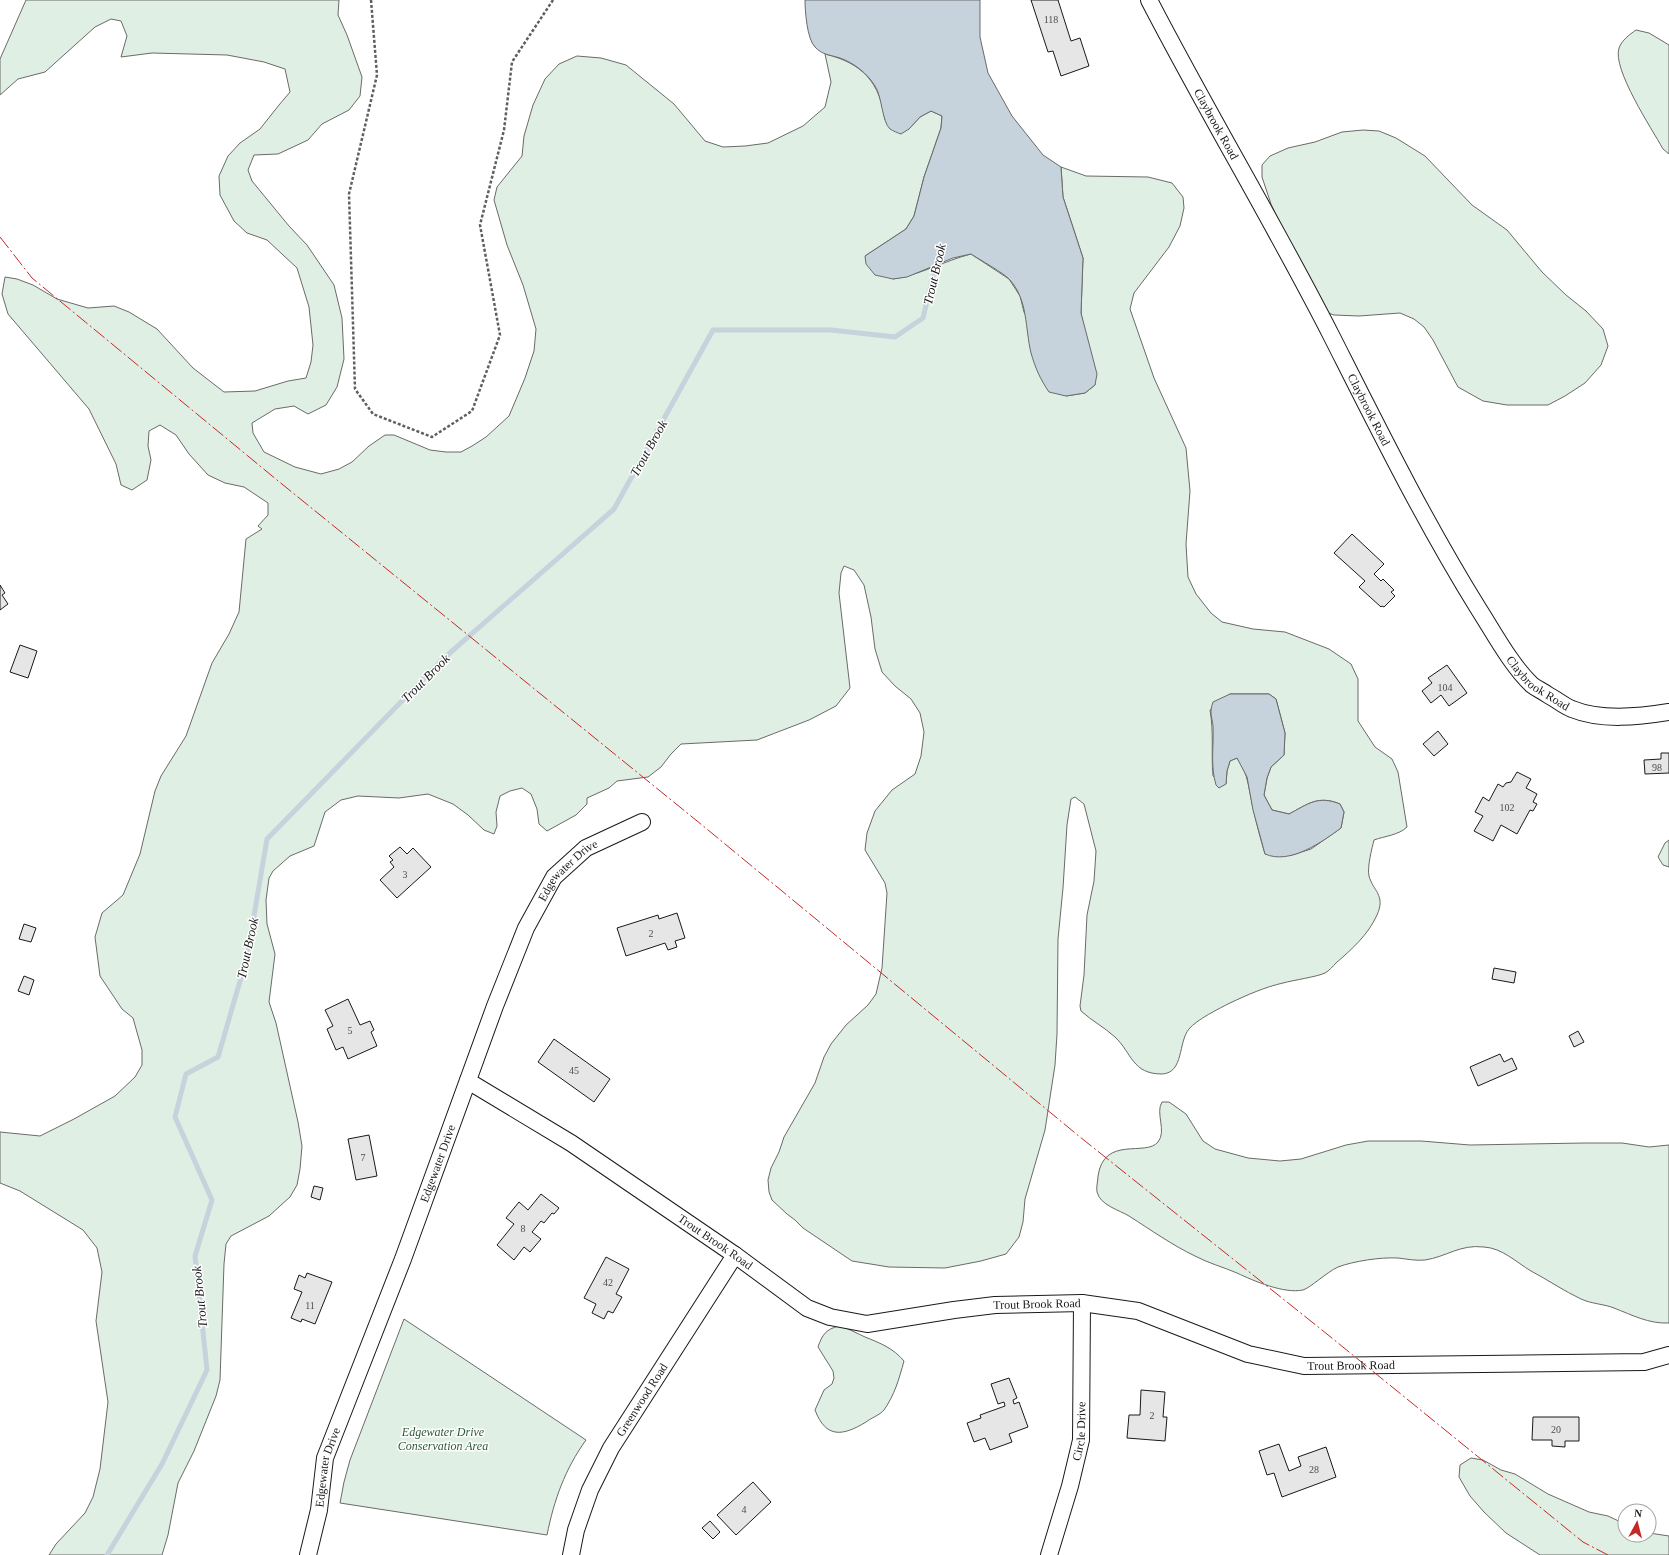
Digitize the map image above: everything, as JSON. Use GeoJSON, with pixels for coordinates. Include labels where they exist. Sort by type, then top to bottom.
{"type":"FeatureCollection","features":[{"type":"Feature","properties":{"kind":"street","name":"Claybrook Road"},"geometry":{"type":"LineString","coordinates":[[1149,0],[1186,72],[1280,237],[1371,416],[1424,514],[1464,586],[1516,666],[1533,685],[1571,709],[1587,713],[1619,717],[1646,716],[1669,712]]}},
{"type":"Feature","properties":{"kind":"street","name":"Edgewater Drive"},"geometry":{"type":"LineString","coordinates":[[308,1555],[319,1510],[325,1458],[403,1259],[495,1006],[526,928],[554,877],[586,848],[642,822]]}},
{"type":"Feature","properties":{"kind":"street","name":"Trout Brook Road"},"geometry":{"type":"LineString","coordinates":[[468,1081],[571,1143],[736,1254],[807,1308],[830,1317],[868,1324],[995,1305],[1082,1303],[1138,1311],[1248,1354],[1304,1366],[1644,1362],[1669,1355]]}},
{"type":"Feature","properties":{"kind":"street","name":"Greenwood Road"},"geometry":{"type":"LineString","coordinates":[[571,1555],[576,1530],[590,1490],[611,1448],[736,1254]]}},
{"type":"Feature","properties":{"kind":"street","name":"Circle Drive"},"geometry":{"type":"LineString","coordinates":[[1049,1555],[1070,1486],[1081,1440],[1082,1303]]}},
{"type":"Feature","properties":{"kind":"path"},"geometry":{"type":"LineString","coordinates":[[371,0],[377,74],[349,194],[355,390],[374,414],[432,438],[472,410],[500,335],[480,225],[504,130],[512,62],[553,0]]}},
{"type":"Feature","properties":{"kind":"green space"},"geometry":{"type":"Polygon","coordinates":[[[26,0],[339,0],[338,15],[362,77],[360,96],[349,110],[322,124],[308,140],[278,154],[254,155],[248,170],[252,181],[289,226],[307,245],[334,285],[342,318],[344,359],[337,387],[326,405],[308,414],[294,406],[275,409],[252,423],[253,433],[264,452],[295,467],[321,474],[339,469],[352,462],[369,446],[385,435],[394,435],[430,450],[461,452],[486,437],[509,416],[525,378],[534,351],[536,329],[523,285],[507,245],[494,200],[497,187],[522,156],[524,136],[533,105],[545,79],[559,64],[577,56],[601,58],[626,65],[674,104],[705,141],[723,147],[768,143],[803,126],[825,107],[831,82],[825,54],[849,63],[867,76],[879,95],[885,120],[909,129],[920,117],[931,111],[942,116],[941,128],[924,177],[914,216],[906,229],[865,256],[893,279],[913,274],[971,254],[1009,279],[1020,296],[1024,312],[1066,396],[1085,393],[1095,385],[1081,313],[1083,258],[1063,197],[1061,167],[1086,176],[1148,177],[1172,183],[1183,197],[1184,208],[1180,226],[1169,247],[1134,293],[1130,309],[1154,378],[1186,448],[1190,491],[1186,544],[1188,577],[1196,594],[1211,613],[1222,622],[1253,629],[1285,632],[1329,649],[1351,664],[1358,679],[1358,721],[1375,747],[1392,759],[1398,772],[1407,827],[1396,834],[1374,840],[1370,858],[1369,876],[1378,894],[1380,903],[1377,915],[1369,929],[1348,952],[1326,972],[1316,976],[1276,985],[1249,994],[1214,1011],[1197,1022],[1189,1029],[1183,1041],[1177,1063],[1169,1072],[1162,1074],[1144,1070],[1138,1067],[1115,1037],[1081,1011],[1080,1006],[1084,975],[1087,915],[1094,881],[1096,851],[1084,804],[1075,797],[1071,799],[1067,825],[1058,939],[1057,1034],[1055,1065],[1045,1130],[1025,1199],[1023,1222],[1019,1237],[1006,1254],[981,1261],[945,1268],[889,1267],[852,1261],[803,1228],[772,1200],[769,1192],[768,1180],[771,1168],[784,1137],[815,1083],[824,1057],[831,1044],[846,1025],[868,1005],[876,994],[882,968],[887,893],[885,883],[865,850],[867,833],[875,811],[892,790],[915,774],[921,756],[924,732],[920,713],[911,699],[895,686],[882,672],[875,649],[871,617],[864,585],[854,570],[844,566],[841,573],[839,593],[850,688],[836,706],[809,720],[757,740],[681,744],[661,767],[648,777],[617,781],[609,788],[587,798],[587,804],[576,815],[547,831],[539,824],[537,809],[531,794],[522,788],[510,791],[500,796],[496,812],[497,826],[494,834],[484,830],[468,815],[453,804],[428,794],[399,798],[358,796],[341,800],[325,812],[314,846],[290,856],[273,871],[269,878],[266,900],[267,924],[275,954],[269,1002],[276,1023],[298,1122],[302,1146],[300,1169],[297,1185],[290,1197],[269,1216],[231,1236],[226,1244],[220,1380],[216,1396],[194,1451],[178,1483],[168,1535],[162,1555],[49,1555],[56,1544],[85,1513],[93,1497],[100,1469],[108,1402],[96,1321],[102,1272],[97,1248],[83,1230],[20,1191],[0,1183],[0,1132],[40,1136],[115,1096],[135,1077],[142,1065],[142,1050],[133,1018],[122,1009],[100,976],[95,937],[102,913],[123,895],[140,854],[155,791],[161,776],[186,736],[212,663],[229,634],[239,612],[246,539],[262,529],[258,526],[268,515],[268,503],[244,487],[225,483],[208,475],[189,454],[176,435],[160,425],[149,431],[148,446],[151,460],[147,480],[132,490],[121,485],[116,464],[89,409],[8,314],[2,294],[5,277],[17,279],[33,285],[57,299],[88,308],[114,306],[129,312],[157,329],[193,368],[224,392],[255,391],[288,381],[306,378],[311,362],[313,345],[309,307],[297,268],[267,240],[247,233],[234,221],[220,195],[219,176],[228,156],[240,143],[260,129],[290,92],[285,69],[264,62],[227,55],[152,53],[121,57],[127,36],[121,21],[111,19],[95,27],[45,72],[18,79],[0,95],[0,59],[26,0]],[[1230,694],[1210,710],[1212,726],[1213,776],[1226,784],[1227,771],[1230,761],[1237,758],[1244,770],[1265,854],[1292,855],[1311,849],[1341,828],[1344,812],[1340,804],[1325,800],[1313,802],[1289,814],[1272,810],[1264,795],[1267,778],[1271,767],[1284,755],[1285,733],[1276,699],[1269,694],[1230,694]]]}},
{"type":"Feature","properties":{"kind":"green space"},"geometry":{"type":"Polygon","coordinates":[[[1636,30],[1649,33],[1669,45],[1669,154],[1663,149],[1642,114],[1621,70],[1618,58],[1620,45],[1636,30]]]}},
{"type":"Feature","properties":{"kind":"green space"},"geometry":{"type":"Polygon","coordinates":[[[1363,130],[1379,131],[1396,138],[1425,156],[1472,205],[1507,230],[1542,272],[1566,295],[1586,311],[1603,329],[1608,346],[1601,365],[1585,383],[1548,405],[1507,405],[1483,401],[1458,387],[1433,340],[1424,327],[1414,319],[1400,313],[1359,316],[1334,315],[1320,310],[1271,204],[1262,177],[1262,165],[1270,156],[1288,148],[1315,142],[1342,132],[1363,130]]]}},
{"type":"Feature","properties":{"kind":"green space"},"geometry":{"type":"Polygon","coordinates":[[[1669,840],[1669,867],[1663,865],[1658,857],[1665,843],[1669,840]]]}},
{"type":"Feature","properties":{"kind":"green space"},"geometry":{"type":"Polygon","coordinates":[[[1162,1102],[1169,1102],[1186,1114],[1203,1141],[1215,1149],[1248,1158],[1280,1161],[1301,1159],[1346,1145],[1368,1141],[1421,1141],[1470,1145],[1622,1143],[1649,1147],[1669,1145],[1669,1323],[1648,1321],[1610,1307],[1581,1299],[1531,1271],[1509,1256],[1497,1250],[1484,1247],[1468,1247],[1425,1260],[1384,1258],[1352,1263],[1334,1269],[1306,1289],[1295,1291],[1260,1283],[1205,1261],[1186,1252],[1129,1216],[1110,1207],[1099,1197],[1097,1192],[1098,1176],[1102,1163],[1108,1156],[1116,1151],[1144,1148],[1152,1146],[1158,1142],[1161,1133],[1160,1106],[1162,1102]]]}},
{"type":"Feature","properties":{"kind":"green space","name":"Edgewater Drive Conservation Area"},"geometry":{"type":"Polygon","coordinates":[[[404,1319],[586,1440],[572,1462],[561,1485],[553,1509],[547,1535],[340,1503],[350,1460],[404,1319]]]}},
{"type":"Feature","properties":{"kind":"green space"},"geometry":{"type":"Polygon","coordinates":[[[839,1326],[886,1346],[904,1361],[894,1392],[884,1410],[858,1427],[843,1432],[836,1432],[824,1426],[815,1410],[824,1390],[832,1384],[834,1378],[833,1371],[818,1347],[825,1333],[839,1326]]]}},
{"type":"Feature","properties":{"kind":"green space"},"geometry":{"type":"Polygon","coordinates":[[[1471,1458],[1483,1460],[1501,1470],[1515,1474],[1548,1494],[1589,1512],[1608,1516],[1617,1520],[1617,1543],[1657,1543],[1657,1534],[1669,1536],[1669,1555],[1540,1555],[1506,1533],[1484,1512],[1470,1496],[1459,1477],[1460,1465],[1471,1458]]]}},
{"type":"Feature","properties":{"kind":"shaded area"},"geometry":{"type":"Polygon","coordinates":[[[805,0],[980,0],[980,37],[988,73],[1012,116],[1043,155],[1061,167],[1063,197],[1083,258],[1081,313],[1097,374],[1095,385],[1085,393],[1066,396],[1049,392],[1040,378],[1031,353],[1023,305],[1016,288],[1003,274],[971,254],[953,258],[907,277],[893,279],[875,275],[866,264],[865,256],[906,229],[914,216],[924,177],[941,128],[942,116],[931,111],[920,117],[909,129],[901,134],[890,129],[885,121],[877,90],[868,77],[860,69],[850,63],[821,52],[812,43],[807,25],[805,0]]]}},
{"type":"Feature","properties":{"kind":"shaded area"},"geometry":{"type":"Polygon","coordinates":[[[1230,694],[1269,694],[1276,699],[1285,733],[1284,755],[1271,767],[1267,778],[1264,795],[1272,810],[1289,814],[1313,802],[1325,800],[1340,804],[1344,812],[1341,828],[1325,840],[1305,850],[1285,857],[1275,857],[1265,854],[1253,810],[1247,777],[1237,758],[1230,761],[1227,771],[1226,784],[1219,788],[1216,785],[1213,763],[1213,726],[1211,709],[1213,702],[1230,694]]]}},
{"type":"Feature","properties":{"kind":"building"},"geometry":{"type":"Polygon","coordinates":[[[1031,0],[1058,0],[1071,41],[1080,38],[1089,66],[1061,76],[1053,51],[1048,52],[1031,0]]]}},
{"type":"Feature","properties":{"kind":"building"},"geometry":{"type":"Polygon","coordinates":[[[1352,534],[1384,564],[1374,574],[1381,581],[1383,579],[1394,590],[1391,592],[1395,596],[1384,607],[1381,607],[1359,587],[1365,581],[1334,553],[1352,534]]]}},
{"type":"Feature","properties":{"kind":"building"},"geometry":{"type":"Polygon","coordinates":[[[0,585],[5,593],[2,595],[8,604],[0,610],[0,585]]]}},
{"type":"Feature","properties":{"kind":"building"},"geometry":{"type":"Polygon","coordinates":[[[20,645],[37,651],[28,678],[10,672],[20,645]]]}},
{"type":"Feature","properties":{"kind":"building"},"geometry":{"type":"Polygon","coordinates":[[[1447,665],[1467,693],[1449,706],[1441,695],[1431,703],[1422,691],[1432,683],[1428,678],[1447,665]]]}},
{"type":"Feature","properties":{"kind":"building"},"geometry":{"type":"Polygon","coordinates":[[[1438,731],[1448,744],[1434,756],[1423,744],[1438,731]]]}},
{"type":"Feature","properties":{"kind":"building"},"geometry":{"type":"Polygon","coordinates":[[[1661,753],[1669,753],[1669,773],[1645,774],[1644,760],[1661,759],[1661,753]]]}},
{"type":"Feature","properties":{"kind":"building"},"geometry":{"type":"Polygon","coordinates":[[[1517,772],[1531,779],[1526,788],[1537,794],[1533,802],[1537,804],[1533,811],[1530,810],[1517,834],[1501,825],[1493,841],[1474,831],[1483,816],[1475,812],[1483,797],[1489,801],[1498,784],[1503,787],[1506,783],[1511,782],[1517,772]]]}},
{"type":"Feature","properties":{"kind":"building"},"geometry":{"type":"Polygon","coordinates":[[[400,847],[407,854],[413,848],[431,867],[397,898],[380,880],[394,867],[390,862],[393,860],[389,856],[400,847]]]}},
{"type":"Feature","properties":{"kind":"building"},"geometry":{"type":"Polygon","coordinates":[[[677,913],[685,938],[675,941],[677,947],[668,950],[665,943],[626,956],[617,928],[658,915],[659,919],[677,913]]]}},
{"type":"Feature","properties":{"kind":"building"},"geometry":{"type":"Polygon","coordinates":[[[24,924],[36,928],[31,942],[19,939],[24,924]]]}},
{"type":"Feature","properties":{"kind":"building"},"geometry":{"type":"Polygon","coordinates":[[[1494,968],[1516,972],[1514,983],[1492,979],[1494,968]]]}},
{"type":"Feature","properties":{"kind":"building"},"geometry":{"type":"Polygon","coordinates":[[[24,976],[34,980],[29,995],[18,991],[24,976]]]}},
{"type":"Feature","properties":{"kind":"building"},"geometry":{"type":"Polygon","coordinates":[[[348,999],[360,1025],[370,1021],[374,1030],[371,1032],[377,1046],[348,1059],[343,1047],[336,1050],[327,1029],[333,1026],[325,1010],[348,999]]]}},
{"type":"Feature","properties":{"kind":"building"},"geometry":{"type":"Polygon","coordinates":[[[1578,1031],[1584,1042],[1574,1047],[1569,1036],[1578,1031]]]}},
{"type":"Feature","properties":{"kind":"building"},"geometry":{"type":"Polygon","coordinates":[[[554,1039],[610,1079],[594,1102],[538,1062],[554,1039]]]}},
{"type":"Feature","properties":{"kind":"building"},"geometry":{"type":"Polygon","coordinates":[[[1500,1054],[1504,1062],[1512,1058],[1517,1069],[1478,1086],[1470,1067],[1500,1054]]]}},
{"type":"Feature","properties":{"kind":"building"},"geometry":{"type":"Polygon","coordinates":[[[369,1135],[377,1176],[356,1180],[348,1139],[369,1135]]]}},
{"type":"Feature","properties":{"kind":"building"},"geometry":{"type":"Polygon","coordinates":[[[314,1186],[323,1188],[320,1200],[311,1197],[314,1186]]]}},
{"type":"Feature","properties":{"kind":"building"},"geometry":{"type":"Polygon","coordinates":[[[541,1194],[559,1208],[554,1214],[552,1213],[544,1223],[541,1221],[532,1232],[541,1239],[530,1252],[524,1247],[514,1260],[497,1245],[514,1224],[506,1218],[519,1202],[528,1210],[541,1194]]]}},
{"type":"Feature","properties":{"kind":"building"},"geometry":{"type":"Polygon","coordinates":[[[606,1257],[629,1269],[616,1294],[622,1297],[613,1313],[608,1311],[604,1319],[592,1313],[596,1304],[584,1298],[606,1257]]]}},
{"type":"Feature","properties":{"kind":"building"},"geometry":{"type":"Polygon","coordinates":[[[307,1273],[332,1282],[315,1324],[302,1319],[301,1322],[291,1318],[302,1292],[294,1289],[299,1275],[305,1278],[307,1273]]]}},
{"type":"Feature","properties":{"kind":"building"},"geometry":{"type":"Polygon","coordinates":[[[1009,1378],[1017,1398],[1013,1400],[1014,1404],[1019,1402],[1028,1427],[1009,1434],[1012,1442],[990,1450],[985,1438],[974,1442],[967,1423],[981,1418],[980,1415],[1005,1406],[1004,1402],[998,1404],[991,1384],[1009,1378]]]}},
{"type":"Feature","properties":{"kind":"building"},"geometry":{"type":"Polygon","coordinates":[[[1141,1390],[1165,1392],[1163,1417],[1167,1417],[1165,1441],[1127,1438],[1129,1415],[1140,1415],[1141,1390]]]}},
{"type":"Feature","properties":{"kind":"building"},"geometry":{"type":"Polygon","coordinates":[[[1533,1417],[1579,1417],[1579,1441],[1565,1441],[1565,1447],[1552,1446],[1552,1440],[1532,1440],[1533,1417]]]}},
{"type":"Feature","properties":{"kind":"building"},"geometry":{"type":"Polygon","coordinates":[[[1279,1444],[1289,1471],[1301,1466],[1298,1457],[1326,1447],[1336,1477],[1282,1497],[1274,1473],[1267,1475],[1259,1451],[1279,1444]]]}},
{"type":"Feature","properties":{"kind":"building"},"geometry":{"type":"Polygon","coordinates":[[[753,1482],[771,1502],[736,1535],[717,1515],[753,1482]]]}},
{"type":"Feature","properties":{"kind":"building"},"geometry":{"type":"Polygon","coordinates":[[[710,1521],[720,1532],[713,1539],[702,1528],[710,1521]]]}},
{"type":"Feature","properties":{"kind":"waterway","name":"Trout Brook"},"geometry":{"type":"LineString","coordinates":[[107,1555],[162,1464],[207,1370],[195,1256],[212,1200],[175,1117],[186,1074],[218,1057],[247,957],[267,839],[443,659],[614,509],[713,330],[831,330],[895,337],[923,318],[937,259]]}},
{"type":"Feature","properties":{"kind":"power"},"geometry":{"type":"LineString","coordinates":[[0,237],[32,278],[277,480],[702,825],[1080,1137],[1322,1330],[1583,1542],[1608,1555]]}}]}
